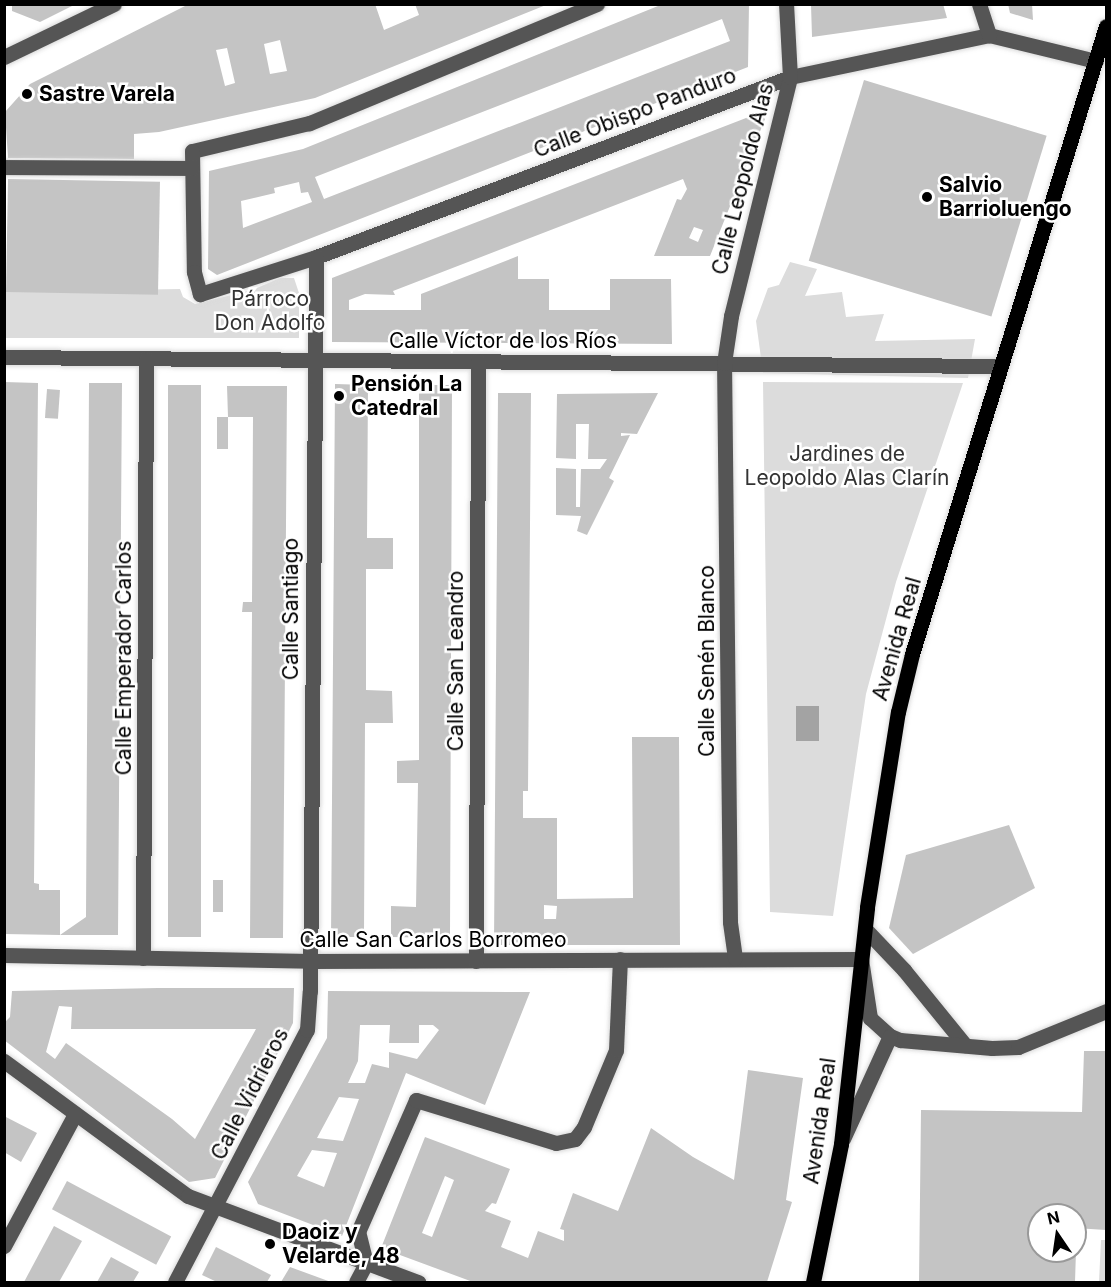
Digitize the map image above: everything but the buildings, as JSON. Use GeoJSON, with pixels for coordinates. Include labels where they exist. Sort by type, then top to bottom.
{"type":"FeatureCollection","features":[{"type":"Feature","properties":{"kind":"main road","name":"Avenida Real"},"geometry":{"type":"LineString","coordinates":[[813,1282],[841,1144],[861,959],[898,712],[912,654],[1107,26]]}},
{"type":"Feature","properties":{"kind":"street"},"geometry":{"type":"LineString","coordinates":[[4,57],[114,4]]}},
{"type":"Feature","properties":{"kind":"street"},"geometry":{"type":"LineString","coordinates":[[4,167],[192,168],[192,151],[309,123],[597,4]]}},
{"type":"Feature","properties":{"kind":"street","name":"Calle Leopoldo Alas"},"geometry":{"type":"LineString","coordinates":[[724,363],[731,316],[790,77],[786,4]]}},
{"type":"Feature","properties":{"kind":"street"},"geometry":{"type":"LineString","coordinates":[[979,4],[989,35]]}},
{"type":"Feature","properties":{"kind":"street","name":"Calle Obispo Panduro"},"geometry":{"type":"LineString","coordinates":[[192,168],[194,272],[201,294],[316,257],[790,77],[989,35],[1096,61]]}},
{"type":"Feature","properties":{"kind":"street","name":"Calle Santiago"},"geometry":{"type":"LineString","coordinates":[[310,961],[313,360],[316,257]]}},
{"type":"Feature","properties":{"kind":"street","name":"Calle Víctor de los Ríos"},"geometry":{"type":"LineString","coordinates":[[4,357],[1001,366]]}},
{"type":"Feature","properties":{"kind":"street","name":"Calle Emperador Carlos"},"geometry":{"type":"LineString","coordinates":[[142,958],[146,359]]}},
{"type":"Feature","properties":{"kind":"street","name":"Calle San Leandro"},"geometry":{"type":"LineString","coordinates":[[476,961],[478,361]]}},
{"type":"Feature","properties":{"kind":"street","name":"Calle Senén Blanco"},"geometry":{"type":"LineString","coordinates":[[724,363],[730,922],[735,958]]}},
{"type":"Feature","properties":{"kind":"street"},"geometry":{"type":"LineString","coordinates":[[865,929],[904,970],[964,1045]]}},
{"type":"Feature","properties":{"kind":"street","name":"Calle San Carlos Borromeo"},"geometry":{"type":"LineString","coordinates":[[4,955],[310,961],[861,959]]}},
{"type":"Feature","properties":{"kind":"street"},"geometry":{"type":"LineString","coordinates":[[356,1282],[366,1263],[358,1232],[416,1100],[556,1143],[575,1139],[584,1127],[616,1050],[620,959]]}},
{"type":"Feature","properties":{"kind":"street"},"geometry":{"type":"LineString","coordinates":[[861,959],[870,1018],[890,1036],[900,1040],[1018,1047],[1107,1011]]}},
{"type":"Feature","properties":{"kind":"street","name":"Calle Vidrieros"},"geometry":{"type":"LineString","coordinates":[[175,1282],[307,1030],[310,961]]}},
{"type":"Feature","properties":{"kind":"street"},"geometry":{"type":"LineString","coordinates":[[841,1144],[890,1036]]}},
{"type":"Feature","properties":{"kind":"street"},"geometry":{"type":"LineString","coordinates":[[4,1061],[188,1196],[418,1282]]}},
{"type":"Feature","properties":{"kind":"street"},"geometry":{"type":"LineString","coordinates":[[4,1246],[75,1114]]}},
{"type":"Feature","properties":{"kind":"green space"},"geometry":{"type":"Polygon","coordinates":[[[790,262],[817,269],[805,296],[842,292],[846,317],[884,314],[875,341],[975,339],[968,378],[763,373],[756,321],[768,288],[779,285],[790,262]]]}},
{"type":"Feature","properties":{"kind":"green space","name":"Párroco Don Adolfo"},"geometry":{"type":"Polygon","coordinates":[[[280,278],[294,278],[299,293],[299,338],[5,338],[4,292],[180,289],[183,297],[195,304],[252,290],[280,278]]]}},
{"type":"Feature","properties":{"kind":"green space","name":"Jardines de Leopoldo Alas Clarín"},"geometry":{"type":"Polygon","coordinates":[[[763,382],[963,383],[896,582],[866,694],[833,916],[770,912],[763,382]]]}},
{"type":"Feature","properties":{"kind":"green space"},"geometry":{"type":"Polygon","coordinates":[[[1101,1240],[1106,1240],[1106,1282],[1099,1282],[1101,1240]]]}},
{"type":"Feature","properties":{"kind":"shaded area"},"geometry":{"type":"Polygon","coordinates":[[[796,706],[819,706],[819,741],[796,741],[796,706]]]}},
{"type":"Feature","properties":{"kind":"place","name":"Sastre Varela"},"geometry":{"type":"Point","coordinates":[27,94]}},
{"type":"Feature","properties":{"kind":"place","name":"Salvio Barrioluengo"},"geometry":{"type":"Point","coordinates":[927,197]}},
{"type":"Feature","properties":{"kind":"place","name":"Pensión La Catedral"},"geometry":{"type":"Point","coordinates":[339,396]}},
{"type":"Feature","properties":{"kind":"place","name":"Daoiz y Velarde, 48"},"geometry":{"type":"Point","coordinates":[270,1244]}}]}
